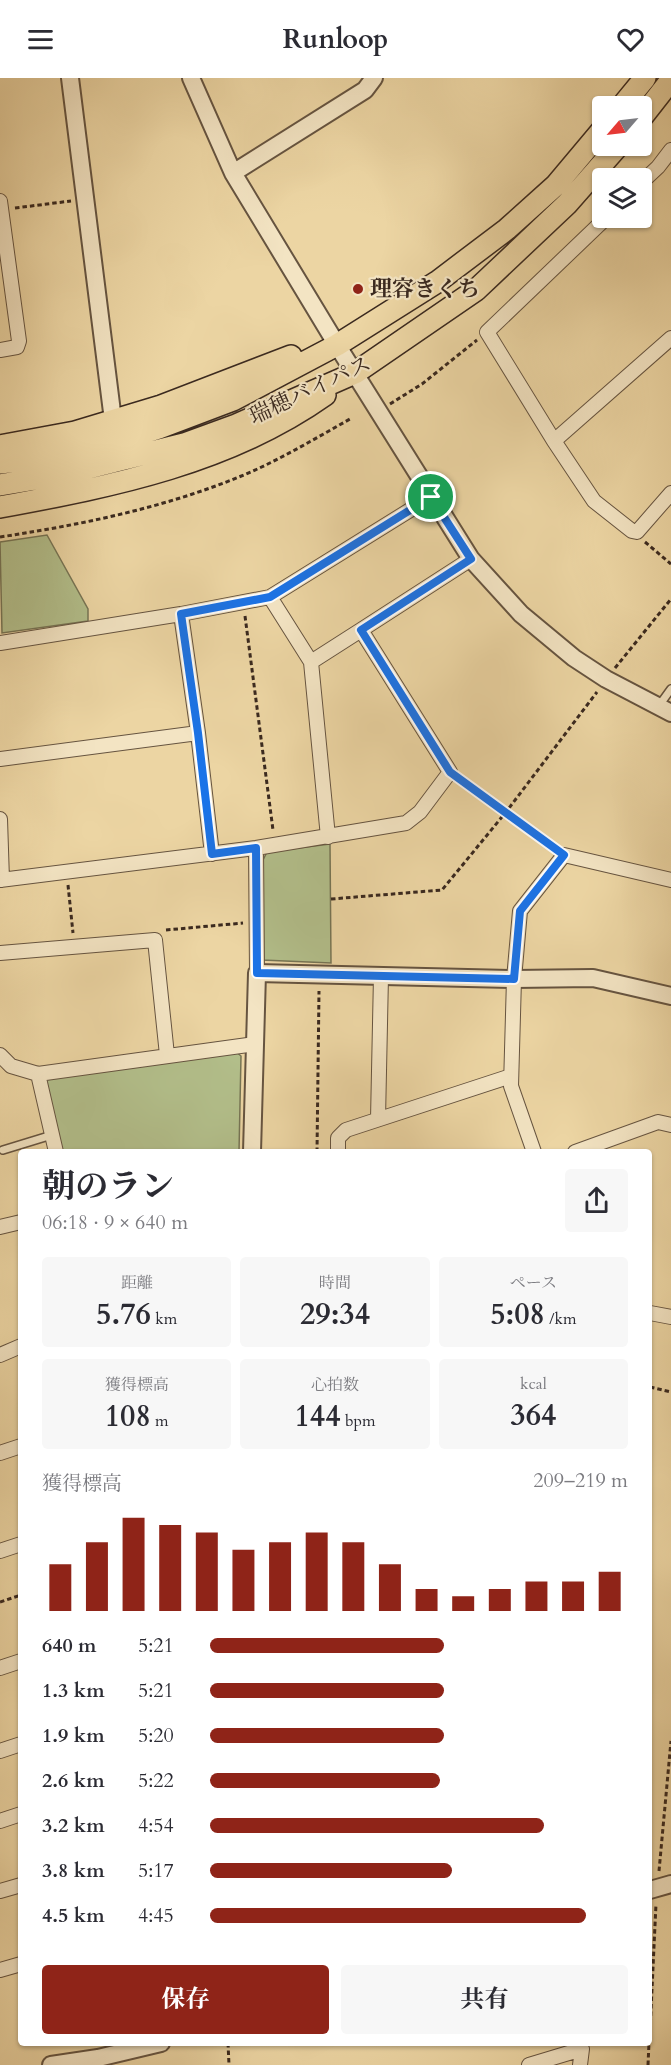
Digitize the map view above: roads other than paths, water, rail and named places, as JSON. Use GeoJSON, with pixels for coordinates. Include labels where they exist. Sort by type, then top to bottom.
{"type":"FeatureCollection","features":[{"type":"Feature","properties":{"kind":"highway"},"geometry":{"type":"LineString","coordinates":[[630,96],[645,78]]}},
{"type":"Feature","properties":{"kind":"highway"},"geometry":{"type":"LineString","coordinates":[[652,104],[671,80]]}},
{"type":"Feature","properties":{"kind":"highway","name":"瑞穂バイパス"},"geometry":{"type":"LineString","coordinates":[[0,463],[65,453],[159,428],[232,400],[337,345],[437,282],[507,229],[556,185],[592,142]]}},
{"type":"Feature","properties":{"kind":"highway","name":"瑞穂バイパス"},"geometry":{"type":"LineString","coordinates":[[0,485],[60,475],[184,444],[237,425],[355,374],[476,290],[567,204],[609,156]]}},
{"type":"Feature","properties":{"kind":"highway"},"geometry":{"type":"LineString","coordinates":[[0,446],[75,432],[161,406],[294,355],[337,345]]}},
{"type":"Feature","properties":{"kind":"highway"},"geometry":{"type":"LineString","coordinates":[[0,507],[120,483],[200,459],[243,441],[302,411],[355,374]]}},
{"type":"Feature","properties":{"kind":"street"},"geometry":{"type":"LineString","coordinates":[[70,78],[113,420]]}},
{"type":"Feature","properties":{"kind":"street"},"geometry":{"type":"LineString","coordinates":[[191,78],[233,173],[471,559],[521,614],[574,658],[606,679],[664,710]]}},
{"type":"Feature","properties":{"kind":"street"},"geometry":{"type":"LineString","coordinates":[[233,173],[365,90],[374,78]]}},
{"type":"Feature","properties":{"kind":"street"},"geometry":{"type":"LineString","coordinates":[[652,176],[665,168],[671,150]]}},
{"type":"Feature","properties":{"kind":"street"},"geometry":{"type":"LineString","coordinates":[[0,207],[19,341],[13,349],[0,350]]}},
{"type":"Feature","properties":{"kind":"street"},"geometry":{"type":"LineString","coordinates":[[596,228],[487,332],[594,501],[632,531],[637,532],[671,493]]}},
{"type":"Feature","properties":{"kind":"street"},"geometry":{"type":"LineString","coordinates":[[554,441],[671,338]]}},
{"type":"Feature","properties":{"kind":"street"},"geometry":{"type":"LineString","coordinates":[[0,643],[181,614],[270,597],[431,497]]}},
{"type":"Feature","properties":{"kind":"street"},"geometry":{"type":"LineString","coordinates":[[311,662],[471,559]]}},
{"type":"Feature","properties":{"kind":"street"},"geometry":{"type":"LineString","coordinates":[[270,597],[311,662],[328,837]]}},
{"type":"Feature","properties":{"kind":"street"},"geometry":{"type":"LineString","coordinates":[[181,614],[212,854]]}},
{"type":"Feature","properties":{"kind":"street"},"geometry":{"type":"LineString","coordinates":[[0,819],[1,880],[256,848],[406,824],[420,812],[450,772],[361,630]]}},
{"type":"Feature","properties":{"kind":"street"},"geometry":{"type":"LineString","coordinates":[[0,759],[198,733]]}},
{"type":"Feature","properties":{"kind":"street"},"geometry":{"type":"LineString","coordinates":[[252,1149],[257,973],[256,848]]}},
{"type":"Feature","properties":{"kind":"street"},"geometry":{"type":"LineString","coordinates":[[533,1149],[511,1086],[514,979],[520,911],[564,855],[671,880]]}},
{"type":"Feature","properties":{"kind":"street"},"geometry":{"type":"LineString","coordinates":[[0,953],[156,940],[167,1055]]}},
{"type":"Feature","properties":{"kind":"street"},"geometry":{"type":"LineString","coordinates":[[257,973],[514,979],[593,978],[671,996]]}},
{"type":"Feature","properties":{"kind":"street"},"geometry":{"type":"LineString","coordinates":[[378,1119],[381,976]]}},
{"type":"Feature","properties":{"kind":"street"},"geometry":{"type":"LineString","coordinates":[[0,1056],[11,1066],[38,1074],[255,1044]]}},
{"type":"Feature","properties":{"kind":"street"},"geometry":{"type":"LineString","coordinates":[[38,1074],[55,1149]]}},
{"type":"Feature","properties":{"kind":"street"},"geometry":{"type":"LineString","coordinates":[[338,1149],[338,1138],[341,1133],[511,1076]]}},
{"type":"Feature","properties":{"kind":"street"},"geometry":{"type":"LineString","coordinates":[[583,1149],[658,1122],[671,1125]]}},
{"type":"Feature","properties":{"kind":"street"},"geometry":{"type":"LineString","coordinates":[[0,1227],[18,1223]]}},
{"type":"Feature","properties":{"kind":"street"},"geometry":{"type":"LineString","coordinates":[[652,1313],[671,1317]]}},
{"type":"Feature","properties":{"kind":"street"},"geometry":{"type":"LineString","coordinates":[[0,1355],[18,1347]]}},
{"type":"Feature","properties":{"kind":"street"},"geometry":{"type":"LineString","coordinates":[[0,1453],[18,1447]]}},
{"type":"Feature","properties":{"kind":"street"},"geometry":{"type":"LineString","coordinates":[[0,1551],[18,1545]]}},
{"type":"Feature","properties":{"kind":"street"},"geometry":{"type":"LineString","coordinates":[[0,1668],[18,1662]]}},
{"type":"Feature","properties":{"kind":"street"},"geometry":{"type":"LineString","coordinates":[[0,1751],[18,1745]]}},
{"type":"Feature","properties":{"kind":"street"},"geometry":{"type":"LineString","coordinates":[[0,1821],[18,1815]]}},
{"type":"Feature","properties":{"kind":"street"},"geometry":{"type":"LineString","coordinates":[[652,1889],[671,1884]]}},
{"type":"Feature","properties":{"kind":"street"},"geometry":{"type":"LineString","coordinates":[[0,1891],[18,1886]]}},
{"type":"Feature","properties":{"kind":"street"},"geometry":{"type":"LineString","coordinates":[[0,1970],[18,1965]]}},
{"type":"Feature","properties":{"kind":"street"},"geometry":{"type":"LineString","coordinates":[[51,2065],[98,2058],[149,2046]]}},
{"type":"Feature","properties":{"kind":"street"},"geometry":{"type":"LineString","coordinates":[[529,2065],[582,2049],[580,2065]]}},
{"type":"Feature","properties":{"kind":"lane"},"geometry":{"type":"LineString","coordinates":[[664,710],[671,689]]}},
{"type":"Feature","properties":{"kind":"lane"},"geometry":{"type":"LineString","coordinates":[[3,1150],[52,1136]]}},
{"type":"Feature","properties":{"kind":"place","name":"理容きくち"},"geometry":{"type":"Point","coordinates":[358,289]}}]}
